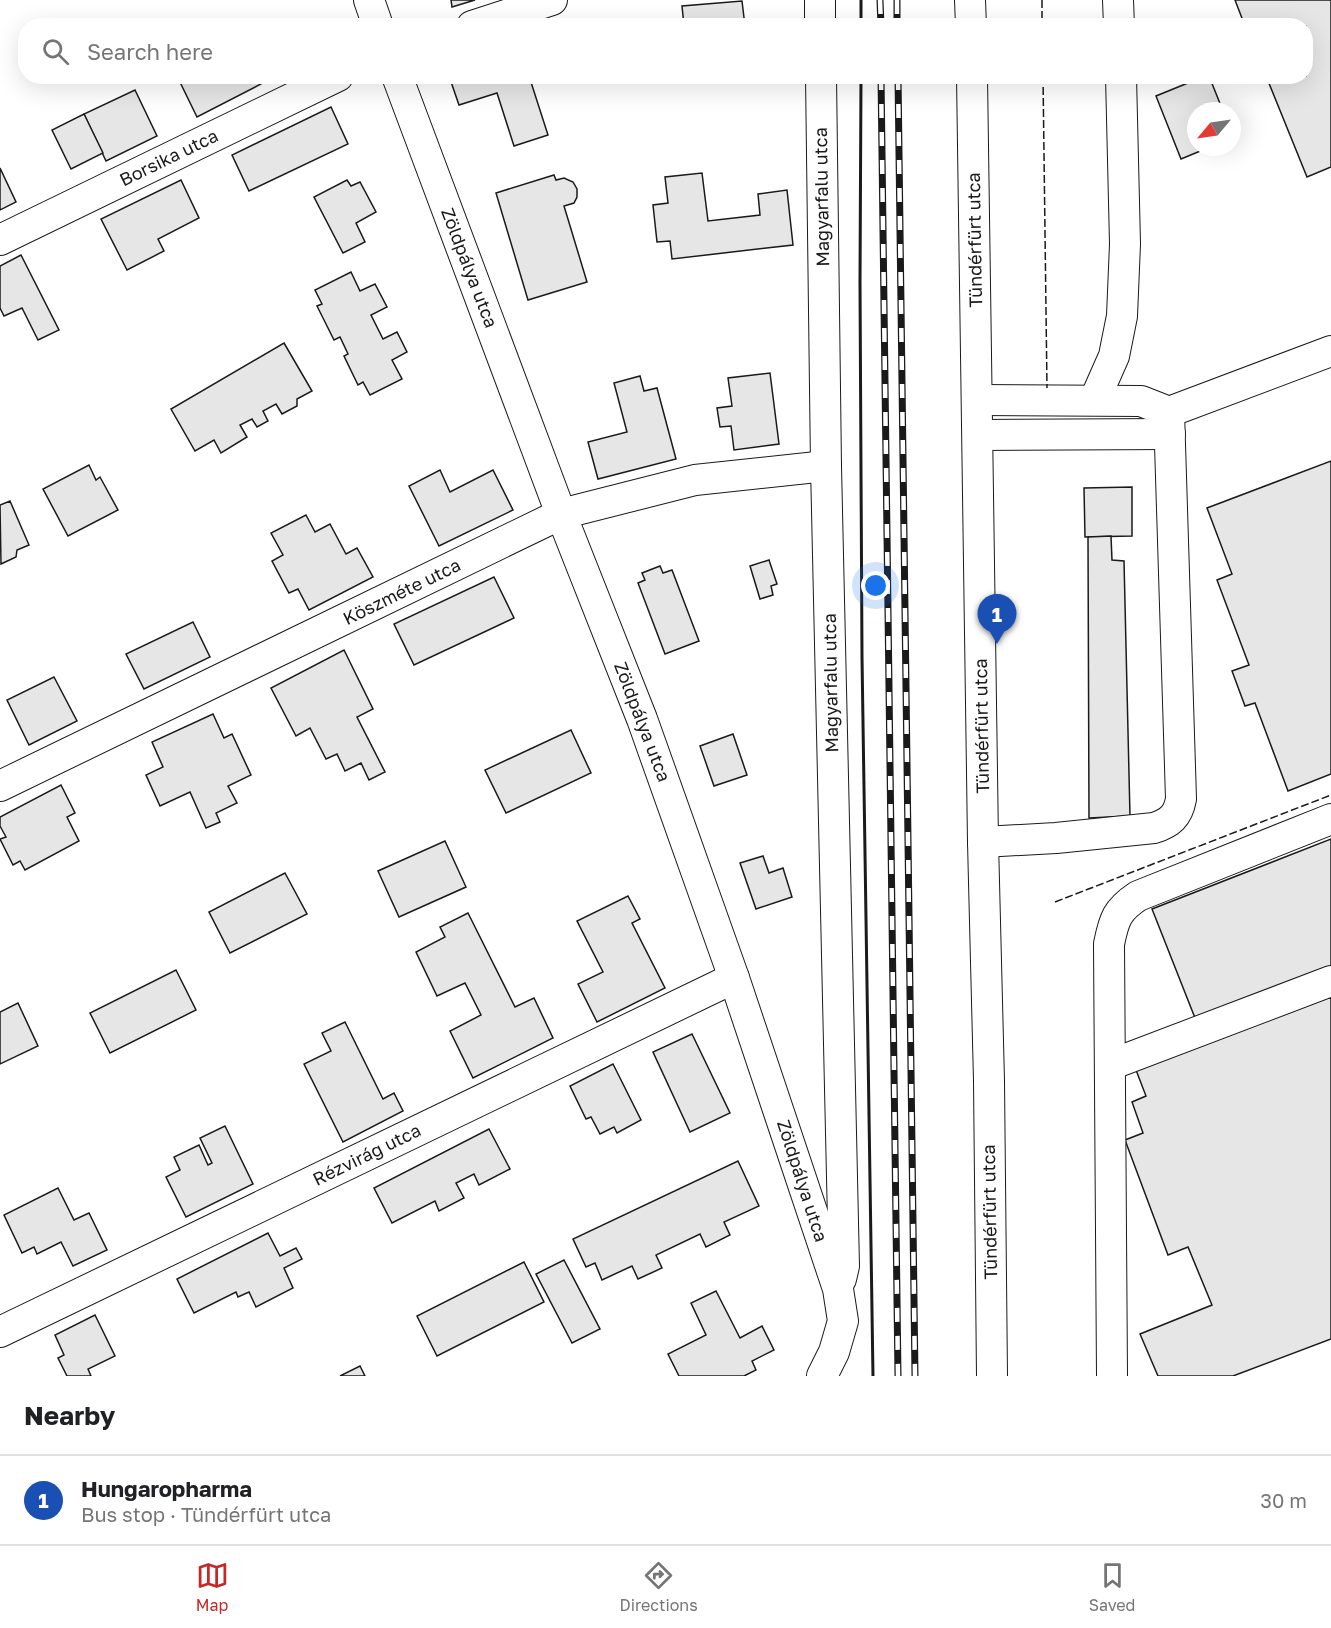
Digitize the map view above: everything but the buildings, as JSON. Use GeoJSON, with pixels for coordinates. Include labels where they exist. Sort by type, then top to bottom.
{"type":"FeatureCollection","features":[{"type":"Feature","properties":{"kind":"street"},"geometry":{"type":"LineString","coordinates":[[369,0],[375,18]]}},
{"type":"Feature","properties":{"kind":"street"},"geometry":{"type":"LineString","coordinates":[[497,18],[552,0]]}},
{"type":"Feature","properties":{"kind":"street"},"geometry":{"type":"LineString","coordinates":[[820,0],[820,18]]}},
{"type":"Feature","properties":{"kind":"street"},"geometry":{"type":"LineString","coordinates":[[970,0],[971,18]]}},
{"type":"Feature","properties":{"kind":"street"},"geometry":{"type":"LineString","coordinates":[[1118,0],[1119,18]]}},
{"type":"Feature","properties":{"kind":"street","name":"Borsika utca"},"geometry":{"type":"LineString","coordinates":[[0,240],[322,84]]}},
{"type":"Feature","properties":{"kind":"street","name":"Zöldpálya utca"},"geometry":{"type":"LineString","coordinates":[[400,84],[561,514],[642,719],[734,978],[838,1289],[843,1321],[834,1352],[822,1376]]}},
{"type":"Feature","properties":{"kind":"street","name":"Magyarfalu utca"},"geometry":{"type":"LineString","coordinates":[[821,84],[826,466],[844,1266],[838,1289]]}},
{"type":"Feature","properties":{"kind":"street","name":"Tündérfürt utca"},"geometry":{"type":"LineString","coordinates":[[972,84],[992,1376]]}},
{"type":"Feature","properties":{"kind":"street"},"geometry":{"type":"LineString","coordinates":[[1095,399],[1114,356],[1122,316],[1125,244],[1121,84]]}},
{"type":"Feature","properties":{"kind":"street"},"geometry":{"type":"LineString","coordinates":[[978,435],[1170,423],[1331,351]]}},
{"type":"Feature","properties":{"kind":"street"},"geometry":{"type":"LineString","coordinates":[[978,400],[1141,401],[1170,423]]}},
{"type":"Feature","properties":{"kind":"street"},"geometry":{"type":"LineString","coordinates":[[983,842],[1056,838],[1154,828],[1170,821],[1180,807],[1170,423]]}},
{"type":"Feature","properties":{"kind":"street","name":"Köszméte utca"},"geometry":{"type":"LineString","coordinates":[[0,786],[561,514],[695,480],[826,466]]}},
{"type":"Feature","properties":{"kind":"street"},"geometry":{"type":"LineString","coordinates":[[1112,1376],[1109,944],[1114,921],[1126,904],[1138,896],[1331,819]]}},
{"type":"Feature","properties":{"kind":"street","name":"Rézvirág utca"},"geometry":{"type":"LineString","coordinates":[[0,1332],[734,978]]}},
{"type":"Feature","properties":{"kind":"street"},"geometry":{"type":"LineString","coordinates":[[1110,1065],[1331,981]]}},
{"type":"Feature","properties":{"kind":"railway"},"geometry":{"type":"LineString","coordinates":[[880,0],[881,18]]}},
{"type":"Feature","properties":{"kind":"railway"},"geometry":{"type":"LineString","coordinates":[[897,0],[897,18]]}},
{"type":"Feature","properties":{"kind":"railway"},"geometry":{"type":"LineString","coordinates":[[881,84],[898,1376]]}},
{"type":"Feature","properties":{"kind":"railway"},"geometry":{"type":"LineString","coordinates":[[898,84],[915,1376]]}},
{"type":"Feature","properties":{"kind":"fence"},"geometry":{"type":"LineString","coordinates":[[1042,0],[1042,18]]}},
{"type":"Feature","properties":{"kind":"fence"},"geometry":{"type":"LineString","coordinates":[[1043,84],[1047,388]]}},
{"type":"Feature","properties":{"kind":"fence"},"geometry":{"type":"LineString","coordinates":[[1055,902],[1331,795]]}},
{"type":"Feature","properties":{"kind":"wall"},"geometry":{"type":"LineString","coordinates":[[861,0],[861,18]]}},
{"type":"Feature","properties":{"kind":"wall"},"geometry":{"type":"LineString","coordinates":[[861,84],[862,657],[873,1376]]}},
{"type":"Feature","properties":{"kind":"place","name":"Hungaropharma"},"geometry":{"type":"Point","coordinates":[997,644]}}]}
